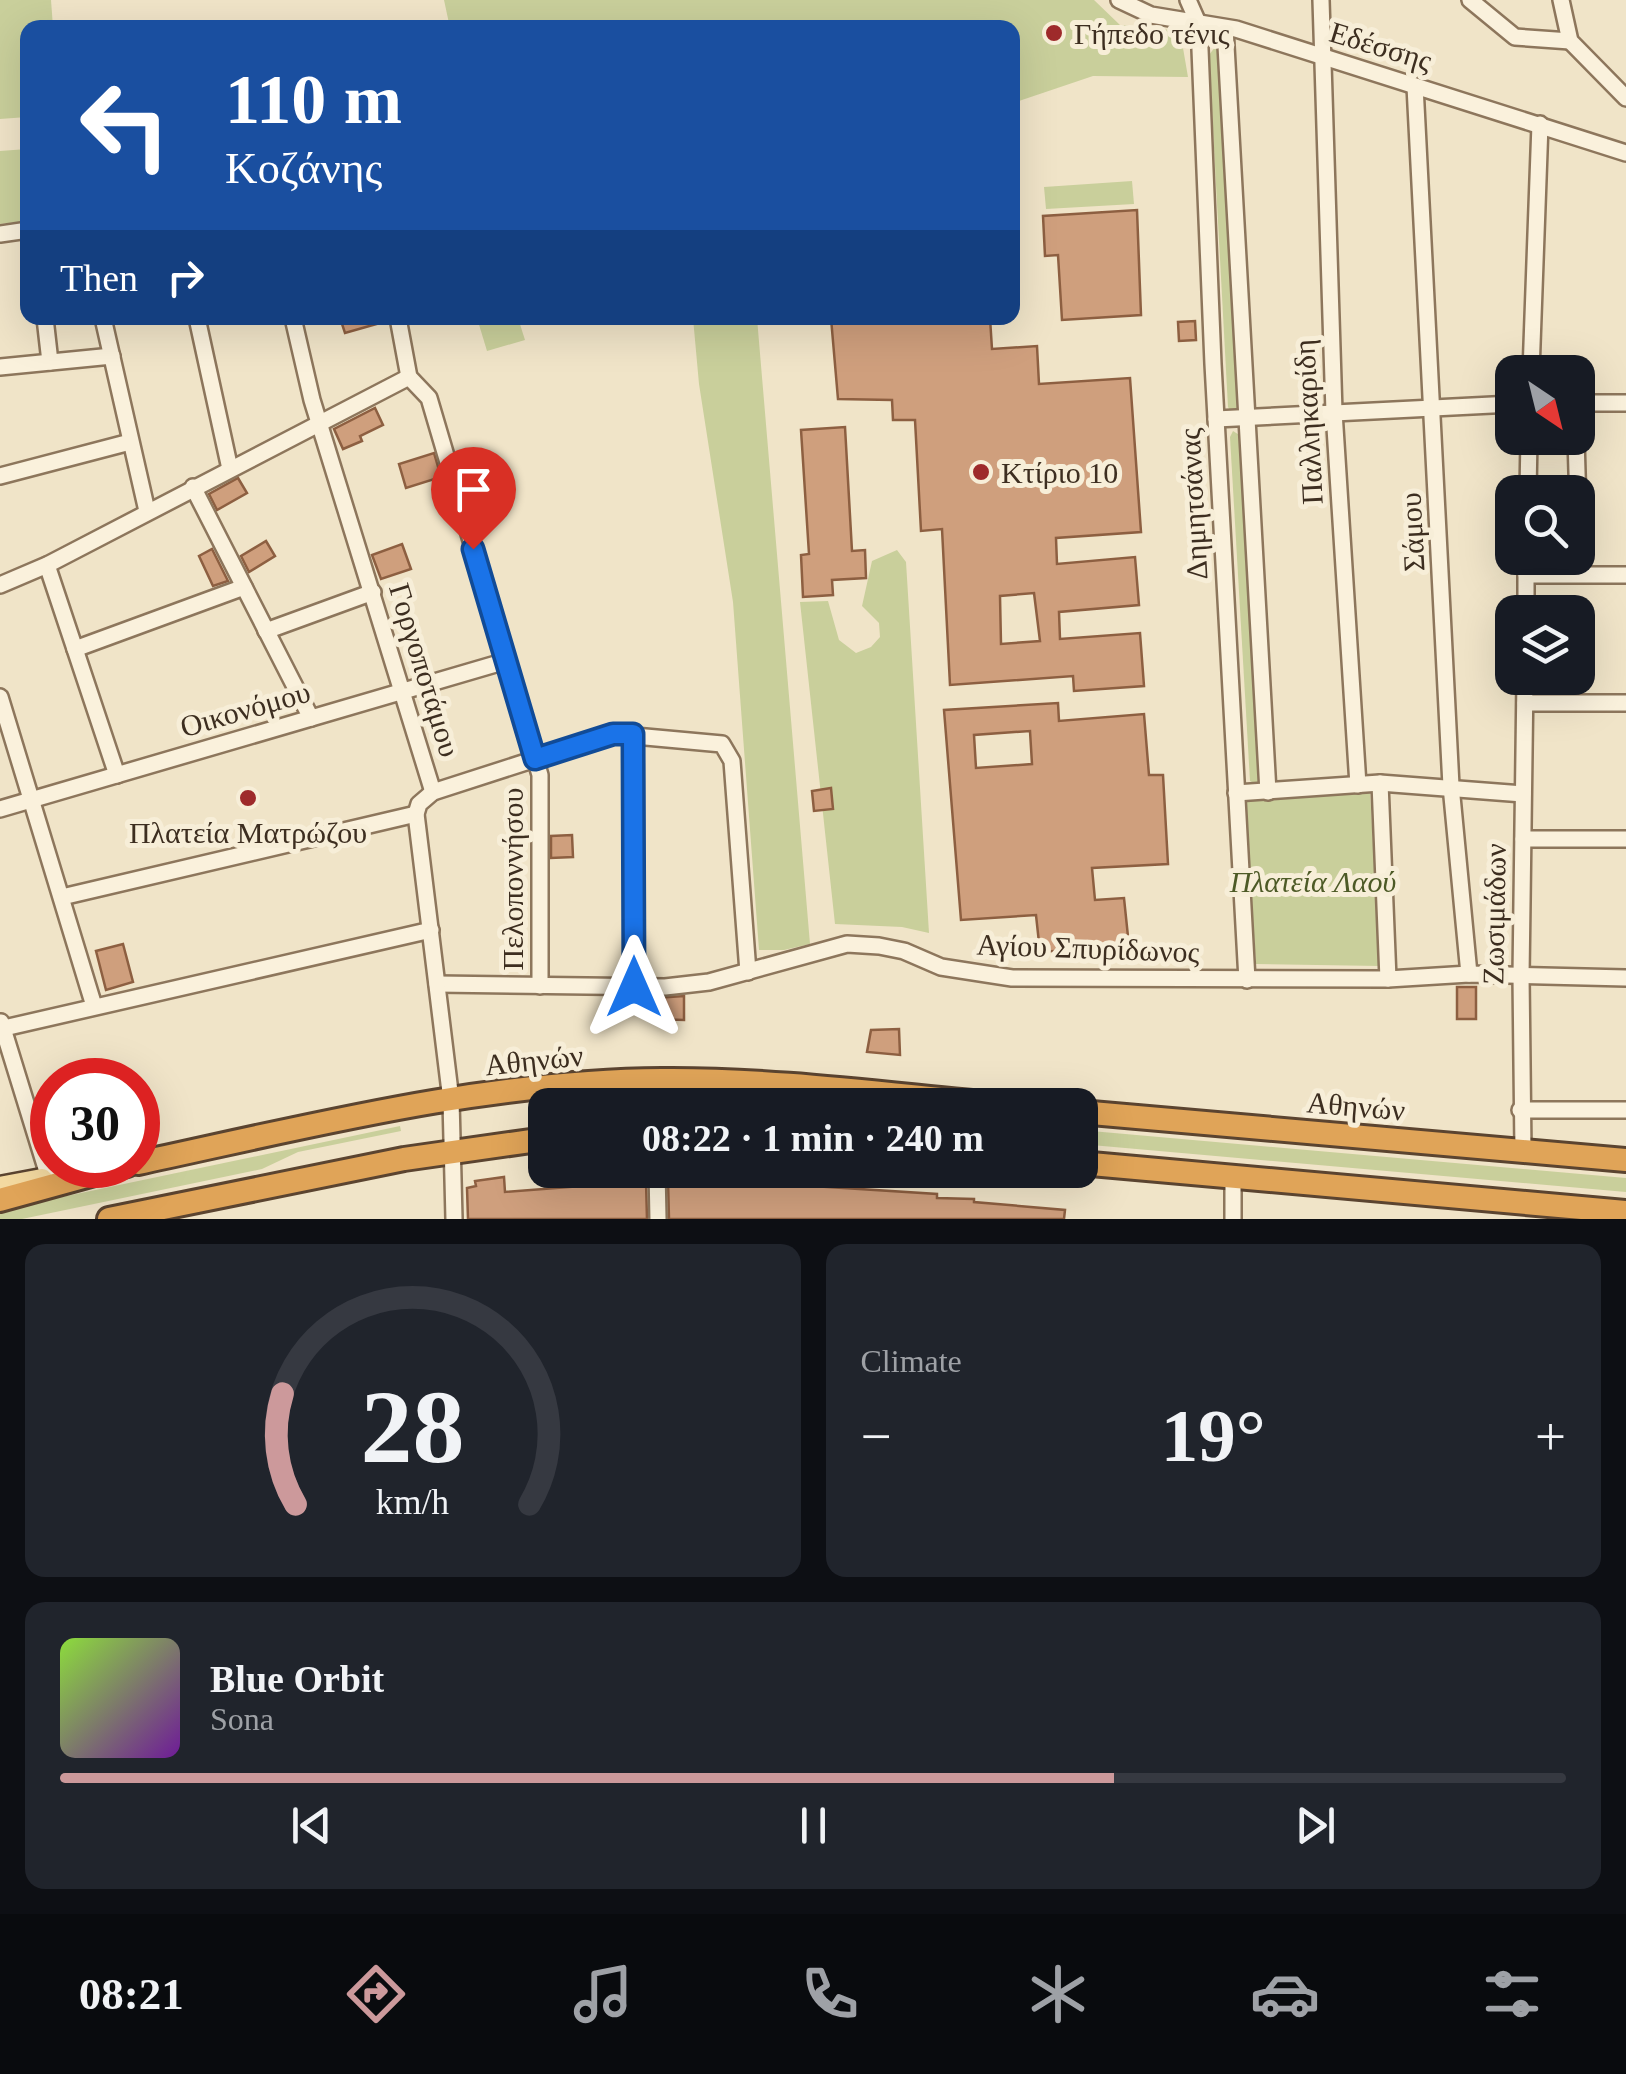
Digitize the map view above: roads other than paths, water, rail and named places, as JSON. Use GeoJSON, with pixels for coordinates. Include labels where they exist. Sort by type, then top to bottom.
{"type":"FeatureCollection","features":[{"type":"Feature","properties":{"kind":"highway","name":"Αθηνών"},"geometry":{"type":"LineString","coordinates":[[551,1088],[661,1080],[811,1088]]}},
{"type":"Feature","properties":{"kind":"highway","name":"Αθηνών"},"geometry":{"type":"LineString","coordinates":[[160,1158],[390,1110],[528,1091]]}},
{"type":"Feature","properties":{"kind":"highway","name":"Αθηνών"},"geometry":{"type":"LineString","coordinates":[[1098,1114],[1626,1160]]}},
{"type":"Feature","properties":{"kind":"highway"},"geometry":{"type":"LineString","coordinates":[[109,1219],[452,1151],[528,1141]]}},
{"type":"Feature","properties":{"kind":"highway"},"geometry":{"type":"LineString","coordinates":[[1098,1165],[1525,1211],[1626,1212]]}},
{"type":"Feature","properties":{"kind":"highway"},"geometry":{"type":"LineString","coordinates":[[0,1200],[43,1188]]}},
{"type":"Feature","properties":{"kind":"main road"},"geometry":{"type":"LineString","coordinates":[[0,1187],[30,1181]]}},
{"type":"Feature","properties":{"kind":"street","name":"Εδέσσης"},"geometry":{"type":"LineString","coordinates":[[1119,0],[1151,15],[1225,28],[1325,57],[1626,153]]}},
{"type":"Feature","properties":{"kind":"street"},"geometry":{"type":"LineString","coordinates":[[1188,0],[1199,25]]}},
{"type":"Feature","properties":{"kind":"street","name":"Παλληκαρίδη"},"geometry":{"type":"LineString","coordinates":[[1321,0],[1334,412],[1358,785]]}},
{"type":"Feature","properties":{"kind":"street"},"geometry":{"type":"LineString","coordinates":[[1470,0],[1515,37],[1570,41]]}},
{"type":"Feature","properties":{"kind":"street"},"geometry":{"type":"LineString","coordinates":[[1561,0],[1570,41],[1626,98]]}},
{"type":"Feature","properties":{"kind":"street","name":"Δημητσάνας"},"geometry":{"type":"LineString","coordinates":[[1199,25],[1247,980]]}},
{"type":"Feature","properties":{"kind":"street","name":"Δημητσάνας"},"geometry":{"type":"LineString","coordinates":[[1225,28],[1268,792]]}},
{"type":"Feature","properties":{"kind":"street","name":"Σάμου"},"geometry":{"type":"LineString","coordinates":[[1415,86],[1451,786],[1469,974]]}},
{"type":"Feature","properties":{"kind":"street"},"geometry":{"type":"LineString","coordinates":[[1532,355],[1540,124]]}},
{"type":"Feature","properties":{"kind":"street"},"geometry":{"type":"LineString","coordinates":[[46,325],[50,362]]}},
{"type":"Feature","properties":{"kind":"street"},"geometry":{"type":"LineString","coordinates":[[105,325],[147,511]]}},
{"type":"Feature","properties":{"kind":"street"},"geometry":{"type":"LineString","coordinates":[[199,325],[230,469]]}},
{"type":"Feature","properties":{"kind":"street","name":"Γοργοποτάμου"},"geometry":{"type":"LineString","coordinates":[[295,325],[320,424],[433,792],[423,800],[416,814]]}},
{"type":"Feature","properties":{"kind":"street","name":"Πελοποννήσου"},"geometry":{"type":"LineString","coordinates":[[399,325],[409,378],[429,398],[535,759],[540,794],[540,986]]}},
{"type":"Feature","properties":{"kind":"street"},"geometry":{"type":"LineString","coordinates":[[0,367],[112,356]]}},
{"type":"Feature","properties":{"kind":"street"},"geometry":{"type":"LineString","coordinates":[[0,585],[48,565],[409,378]]}},
{"type":"Feature","properties":{"kind":"street"},"geometry":{"type":"LineString","coordinates":[[1595,403],[1626,403]]}},
{"type":"Feature","properties":{"kind":"street"},"geometry":{"type":"LineString","coordinates":[[1216,419],[1495,404]]}},
{"type":"Feature","properties":{"kind":"street"},"geometry":{"type":"LineString","coordinates":[[0,476],[130,442]]}},
{"type":"Feature","properties":{"kind":"street"},"geometry":{"type":"LineString","coordinates":[[194,487],[310,718]]}},
{"type":"Feature","properties":{"kind":"street"},"geometry":{"type":"LineString","coordinates":[[48,565],[117,774]]}},
{"type":"Feature","properties":{"kind":"street"},"geometry":{"type":"LineString","coordinates":[[1595,574],[1626,575]]}},
{"type":"Feature","properties":{"kind":"street"},"geometry":{"type":"LineString","coordinates":[[1526,575],[1526,595]]}},
{"type":"Feature","properties":{"kind":"street"},"geometry":{"type":"LineString","coordinates":[[75,649],[244,586]]}},
{"type":"Feature","properties":{"kind":"street"},"geometry":{"type":"LineString","coordinates":[[266,631],[373,592]]}},
{"type":"Feature","properties":{"kind":"street","name":"Οικονόμου"},"geometry":{"type":"LineString","coordinates":[[0,808],[506,662]]}},
{"type":"Feature","properties":{"kind":"street","name":"Ζωσιμάδων"},"geometry":{"type":"LineString","coordinates":[[1523,1151],[1520,1110],[1524,695]]}},
{"type":"Feature","properties":{"kind":"street"},"geometry":{"type":"LineString","coordinates":[[0,697],[94,1006]]}},
{"type":"Feature","properties":{"kind":"street"},"geometry":{"type":"LineString","coordinates":[[1524,703],[1626,704]]}},
{"type":"Feature","properties":{"kind":"street"},"geometry":{"type":"LineString","coordinates":[[433,792],[613,734],[716,742],[726,748],[732,761],[748,972]]}},
{"type":"Feature","properties":{"kind":"street"},"geometry":{"type":"LineString","coordinates":[[633,734],[634,987]]}},
{"type":"Feature","properties":{"kind":"street"},"geometry":{"type":"LineString","coordinates":[[1380,783],[1388,979]]}},
{"type":"Feature","properties":{"kind":"street"},"geometry":{"type":"LineString","coordinates":[[1236,793],[1380,783],[1523,794]]}},
{"type":"Feature","properties":{"kind":"street"},"geometry":{"type":"LineString","coordinates":[[62,897],[416,814],[451,1100],[454,1219]]}},
{"type":"Feature","properties":{"kind":"street"},"geometry":{"type":"LineString","coordinates":[[1523,839],[1626,839]]}},
{"type":"Feature","properties":{"kind":"street"},"geometry":{"type":"LineString","coordinates":[[30,1117],[1,1025],[431,930]]}},
{"type":"Feature","properties":{"kind":"street","name":"Αγίου Σπυρίδωνος"},"geometry":{"type":"LineString","coordinates":[[437,984],[634,987],[709,982],[847,944],[904,951],[941,966],[1012,978],[1388,979],[1469,974],[1626,978]]}},
{"type":"Feature","properties":{"kind":"street"},"geometry":{"type":"LineString","coordinates":[[1520,1110],[1626,1110]]}},
{"type":"Feature","properties":{"kind":"street"},"geometry":{"type":"LineString","coordinates":[[1233,1177],[1234,1219]]}},
{"type":"Feature","properties":{"kind":"street"},"geometry":{"type":"LineString","coordinates":[[657,1188],[658,1219]]}},
{"type":"Feature","properties":{"kind":"place","name":"Γήπεδο τένις"},"geometry":{"type":"Point","coordinates":[1054,33]}},
{"type":"Feature","properties":{"kind":"place","name":"Κτίριο 10"},"geometry":{"type":"Point","coordinates":[981,472]}},
{"type":"Feature","properties":{"kind":"place","name":"Πλατεία Ματρώζου"},"geometry":{"type":"Point","coordinates":[248,798]}},
{"type":"Feature","properties":{"kind":"park label","name":"Πλατεία Λαού"},"geometry":{"type":"Point","coordinates":[1313,881]}}]}
